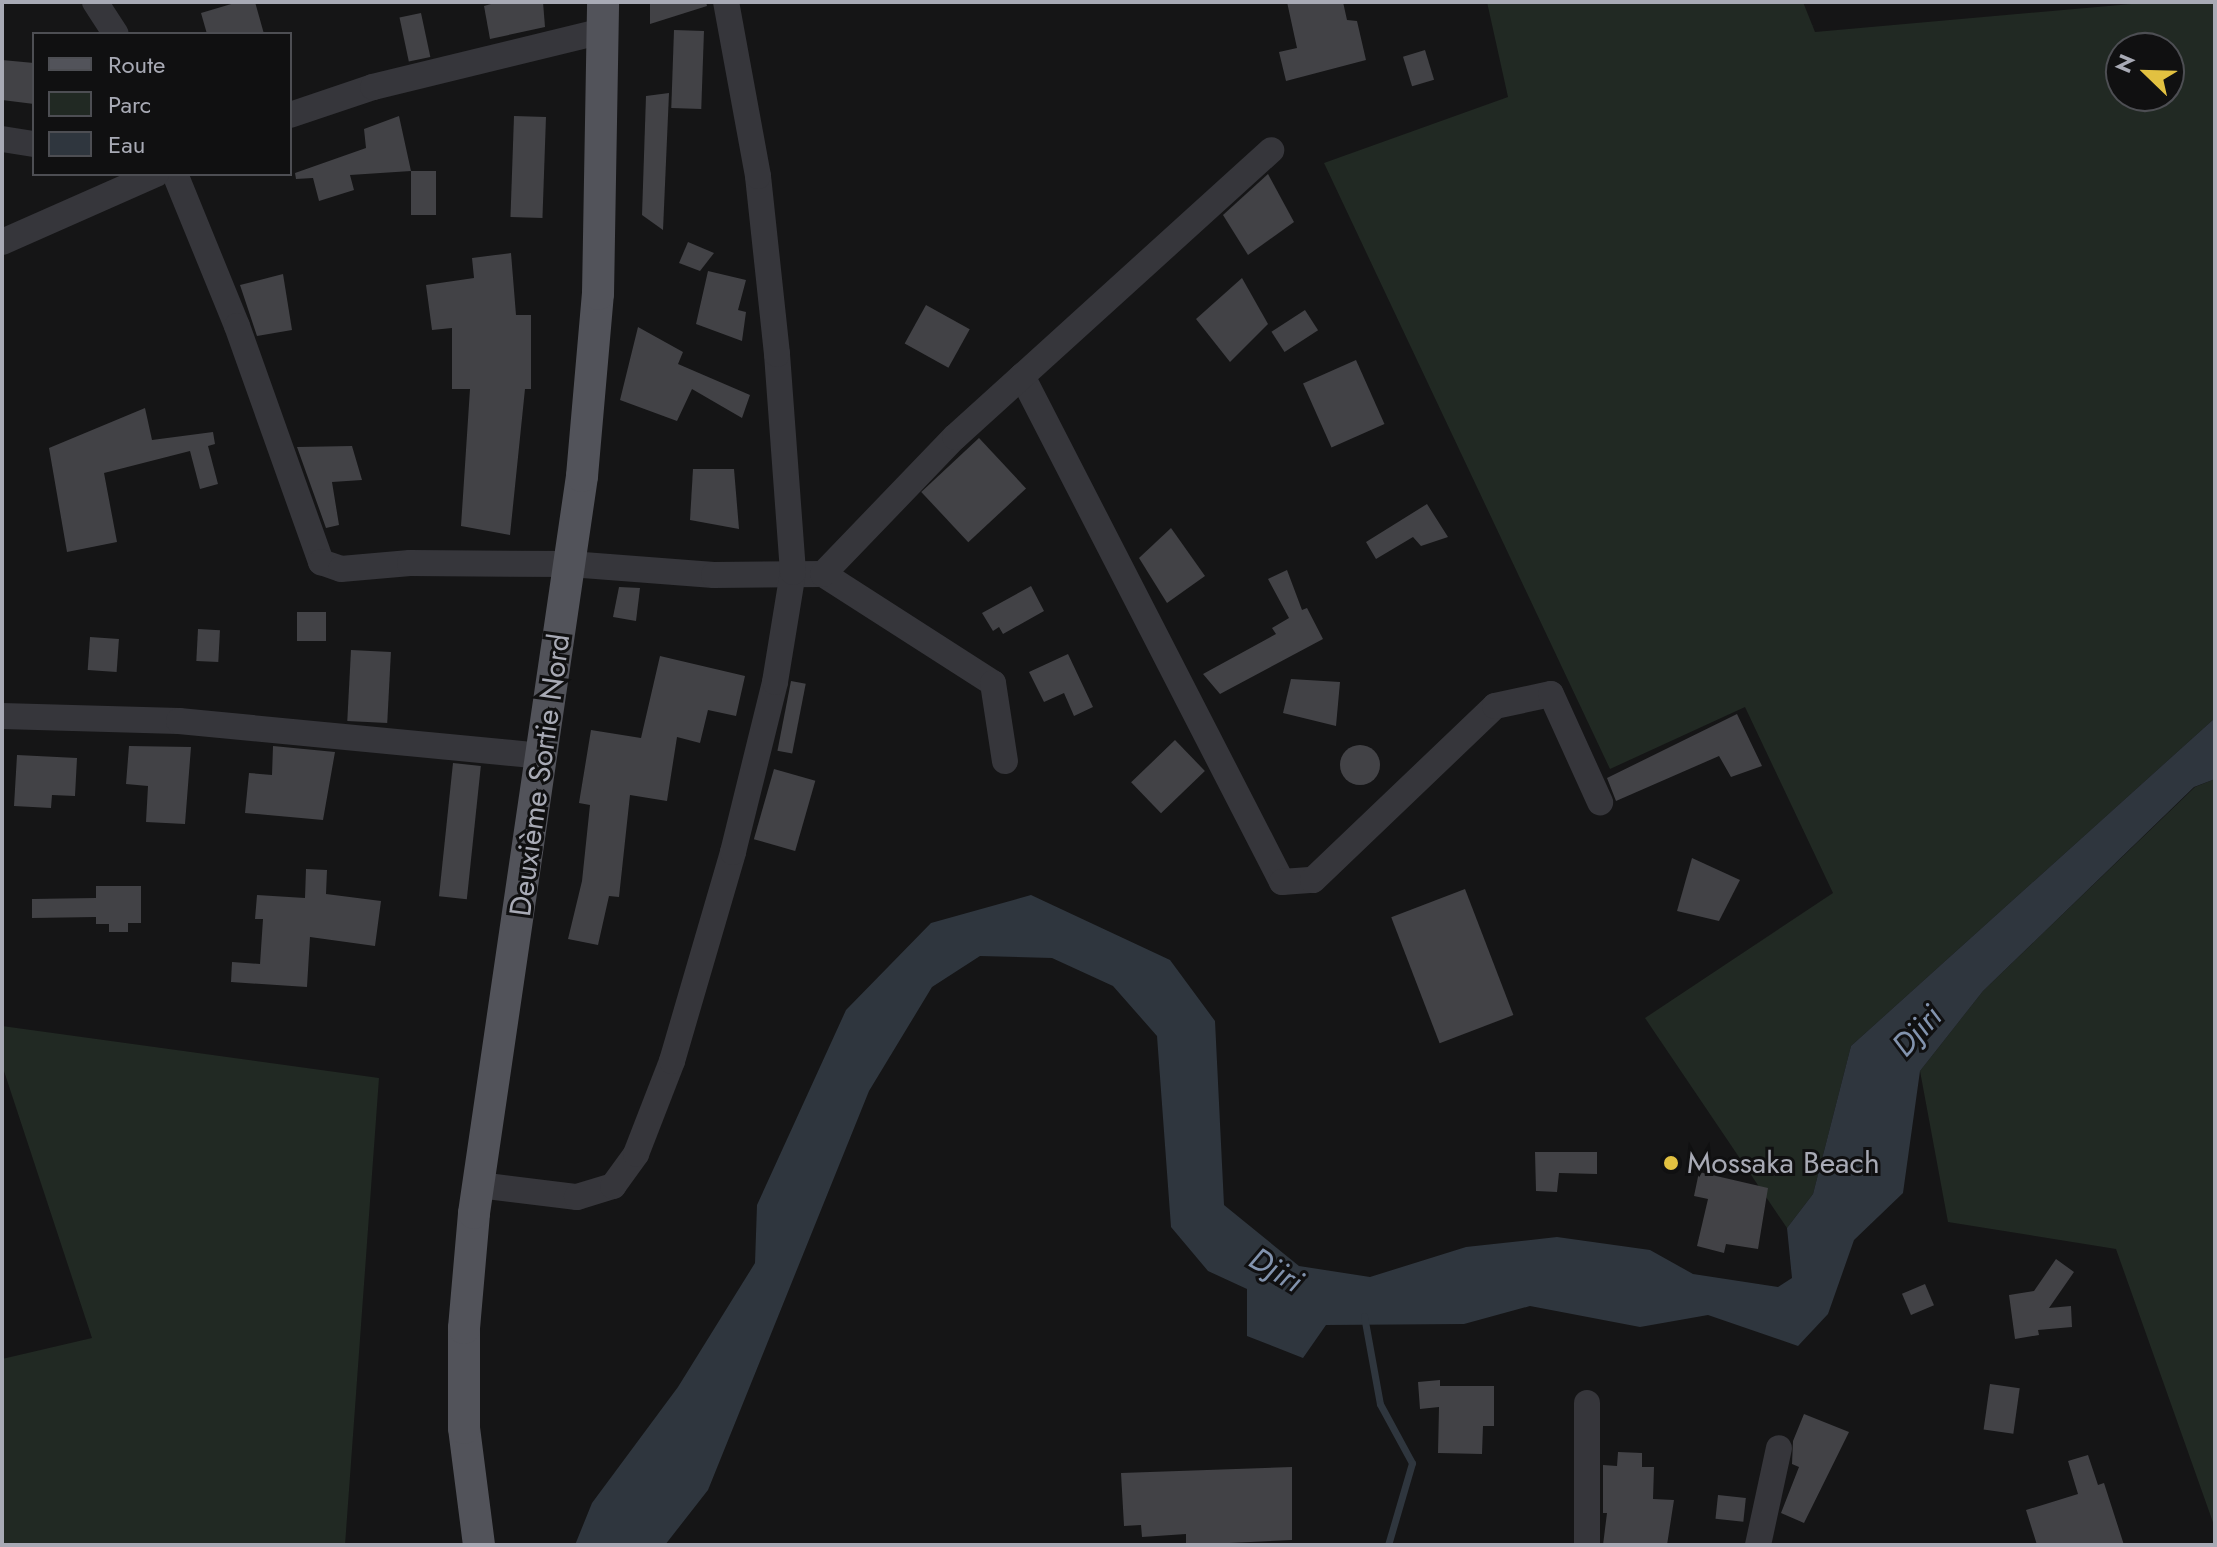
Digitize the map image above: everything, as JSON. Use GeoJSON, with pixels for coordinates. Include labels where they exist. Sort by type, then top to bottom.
{"type":"FeatureCollection","features":[{"type":"Feature","properties":{"kind":"main road","name":"Deuxième Sortie Nord"},"geometry":{"type":"LineString","coordinates":[[479,1545],[462,1387],[479,1185],[570,564],[598,294],[602,16]]}},
{"type":"Feature","properties":{"kind":"street"},"geometry":{"type":"LineString","coordinates":[[95,2],[115,32]]}},
{"type":"Feature","properties":{"kind":"street"},"geometry":{"type":"LineString","coordinates":[[479,1185],[577,1197],[613,1186],[636,1154],[672,1061],[733,852],[775,682],[793,572],[760,191],[726,2]]}},
{"type":"Feature","properties":{"kind":"street"},"geometry":{"type":"LineString","coordinates":[[292,114],[602,16]]}},
{"type":"Feature","properties":{"kind":"street"},"geometry":{"type":"LineString","coordinates":[[2,139],[32,144]]}},
{"type":"Feature","properties":{"kind":"street"},"geometry":{"type":"LineString","coordinates":[[823,574],[1022,376],[1271,150]]}},
{"type":"Feature","properties":{"kind":"street"},"geometry":{"type":"LineString","coordinates":[[2,242],[151,176]]}},
{"type":"Feature","properties":{"kind":"street"},"geometry":{"type":"LineString","coordinates":[[176,176],[237,326],[321,562],[341,569],[410,563],[570,564],[714,575],[823,574],[993,683],[1005,761]]}},
{"type":"Feature","properties":{"kind":"street"},"geometry":{"type":"LineString","coordinates":[[1022,376],[1282,882],[1313,880],[1495,706],[1551,694],[1600,802]]}},
{"type":"Feature","properties":{"kind":"street"},"geometry":{"type":"LineString","coordinates":[[2,716],[179,721],[543,756]]}},
{"type":"Feature","properties":{"kind":"street"},"geometry":{"type":"LineString","coordinates":[[1587,1403],[1587,1545]]}},
{"type":"Feature","properties":{"kind":"street"},"geometry":{"type":"LineString","coordinates":[[1758,1545],[1779,1448]]}},
{"type":"Feature","properties":{"kind":"green space"},"geometry":{"type":"Polygon","coordinates":[[[1487,2],[1803,2],[1815,32],[2154,2],[2215,2],[2215,718],[1851,1046],[1813,1194],[1787,1228],[1645,1018],[1833,893],[1745,707],[1610,769],[1324,163],[1508,97],[1487,2]]]}},
{"type":"Feature","properties":{"kind":"green space"},"geometry":{"type":"Polygon","coordinates":[[[2215,779],[2215,1528],[2116,1249],[1948,1222],[1920,1071],[1983,991],[2195,787],[2215,779]]]}},
{"type":"Feature","properties":{"kind":"green space"},"geometry":{"type":"Polygon","coordinates":[[[2,1026],[379,1078],[345,1545],[2,1545],[2,1359],[92,1338],[2,1065],[2,1026]]]}},
{"type":"Feature","properties":{"kind":"water","name":"Djiri"},"geometry":{"type":"Polygon","coordinates":[[[2215,718],[2215,779],[2194,787],[1983,991],[1920,1071],[1903,1193],[1854,1240],[1828,1314],[1798,1346],[1708,1315],[1640,1327],[1530,1306],[1464,1324],[1326,1325],[1303,1358],[1247,1336],[1247,1289],[1208,1271],[1171,1227],[1157,1036],[1113,986],[1052,958],[980,956],[932,987],[869,1091],[708,1490],[665,1545],[575,1545],[592,1503],[678,1387],[755,1263],[757,1205],[846,1010],[931,923],[1031,895],[1170,960],[1215,1021],[1224,1205],[1299,1266],[1370,1277],[1466,1247],[1557,1237],[1650,1250],[1693,1274],[1778,1287],[1792,1278],[1787,1228],[1813,1194],[1851,1046],[2215,718]]]}},
{"type":"Feature","properties":{"kind":"building"},"geometry":{"type":"Polygon","coordinates":[[[238,2],[255,2],[263,32],[206,32],[201,13],[238,2]]]}},
{"type":"Feature","properties":{"kind":"building"},"geometry":{"type":"Polygon","coordinates":[[[498,2],[543,2],[545,27],[490,39],[484,6],[498,2]]]}},
{"type":"Feature","properties":{"kind":"building"},"geometry":{"type":"Polygon","coordinates":[[[650,2],[706,2],[707,6],[650,24],[650,2]]]}},
{"type":"Feature","properties":{"kind":"building"},"geometry":{"type":"Polygon","coordinates":[[[1287,2],[1343,2],[1347,20],[1357,21],[1366,60],[1286,81],[1279,52],[1297,48],[1287,2]]]}},
{"type":"Feature","properties":{"kind":"building"},"geometry":{"type":"Polygon","coordinates":[[[421,13],[430,57],[409,62],[399,18],[421,13]]]}},
{"type":"Feature","properties":{"kind":"building"},"geometry":{"type":"Polygon","coordinates":[[[674,30],[704,31],[701,109],[671,108],[674,30]]]}},
{"type":"Feature","properties":{"kind":"building"},"geometry":{"type":"Polygon","coordinates":[[[1425,50],[1434,80],[1412,86],[1403,57],[1425,50]]]}},
{"type":"Feature","properties":{"kind":"building"},"geometry":{"type":"Polygon","coordinates":[[[2,60],[32,63],[32,104],[2,100],[2,60]]]}},
{"type":"Feature","properties":{"kind":"building"},"geometry":{"type":"Polygon","coordinates":[[[669,93],[663,230],[642,215],[646,96],[669,93]]]}},
{"type":"Feature","properties":{"kind":"building"},"geometry":{"type":"Polygon","coordinates":[[[399,116],[411,171],[350,175],[354,190],[319,201],[313,178],[296,179],[295,173],[366,148],[364,129],[399,116]]]}},
{"type":"Feature","properties":{"kind":"building"},"geometry":{"type":"Polygon","coordinates":[[[514,116],[546,117],[542,218],[510,217],[514,116]]]}},
{"type":"Feature","properties":{"kind":"building"},"geometry":{"type":"Polygon","coordinates":[[[411,171],[436,171],[436,215],[411,215],[411,171]]]}},
{"type":"Feature","properties":{"kind":"building"},"geometry":{"type":"Polygon","coordinates":[[[1268,174],[1294,222],[1248,255],[1223,215],[1268,174]]]}},
{"type":"Feature","properties":{"kind":"building"},"geometry":{"type":"Polygon","coordinates":[[[688,242],[714,253],[700,271],[679,263],[688,242]]]}},
{"type":"Feature","properties":{"kind":"building"},"geometry":{"type":"Polygon","coordinates":[[[511,253],[516,315],[531,315],[531,389],[525,389],[510,535],[461,526],[470,389],[452,389],[452,328],[432,330],[426,285],[474,278],[472,258],[511,253]]]}},
{"type":"Feature","properties":{"kind":"building"},"geometry":{"type":"Polygon","coordinates":[[[708,271],[746,280],[738,310],[746,312],[742,341],[696,324],[708,271]]]}},
{"type":"Feature","properties":{"kind":"building"},"geometry":{"type":"Polygon","coordinates":[[[283,274],[292,330],[257,336],[240,285],[283,274]]]}},
{"type":"Feature","properties":{"kind":"building"},"geometry":{"type":"Polygon","coordinates":[[[1242,278],[1268,324],[1230,362],[1196,319],[1242,278]]]}},
{"type":"Feature","properties":{"kind":"building"},"geometry":{"type":"Polygon","coordinates":[[[926,305],[970,329],[948,368],[905,343],[926,305]]]}},
{"type":"Feature","properties":{"kind":"building"},"geometry":{"type":"Polygon","coordinates":[[[1305,310],[1318,330],[1285,352],[1271,332],[1305,310]]]}},
{"type":"Feature","properties":{"kind":"building"},"geometry":{"type":"Polygon","coordinates":[[[638,327],[683,352],[678,364],[750,395],[742,418],[692,389],[677,421],[620,400],[638,327]]]}},
{"type":"Feature","properties":{"kind":"building"},"geometry":{"type":"Polygon","coordinates":[[[1356,360],[1384,424],[1331,448],[1303,384],[1356,360]]]}},
{"type":"Feature","properties":{"kind":"building"},"geometry":{"type":"Polygon","coordinates":[[[145,408],[152,440],[213,432],[215,444],[208,446],[218,484],[200,489],[190,451],[104,473],[117,542],[67,552],[49,448],[145,408]]]}},
{"type":"Feature","properties":{"kind":"building"},"geometry":{"type":"Polygon","coordinates":[[[979,438],[1026,488],[968,542],[921,492],[979,438]]]}},
{"type":"Feature","properties":{"kind":"building"},"geometry":{"type":"Polygon","coordinates":[[[352,446],[362,480],[332,482],[339,525],[326,528],[297,447],[352,446]]]}},
{"type":"Feature","properties":{"kind":"building"},"geometry":{"type":"Polygon","coordinates":[[[693,469],[734,469],[739,529],[690,520],[693,469]]]}},
{"type":"Feature","properties":{"kind":"building"},"geometry":{"type":"Polygon","coordinates":[[[1427,504],[1448,537],[1421,546],[1413,537],[1376,559],[1366,542],[1427,504]]]}},
{"type":"Feature","properties":{"kind":"building"},"geometry":{"type":"Polygon","coordinates":[[[1171,528],[1205,576],[1167,603],[1139,558],[1171,528]]]}},
{"type":"Feature","properties":{"kind":"building"},"geometry":{"type":"Polygon","coordinates":[[[1287,570],[1302,610],[1307,608],[1323,639],[1220,694],[1203,674],[1276,634],[1272,628],[1289,618],[1268,579],[1287,570]]]}},
{"type":"Feature","properties":{"kind":"building"},"geometry":{"type":"Polygon","coordinates":[[[1031,586],[1044,611],[1003,634],[999,627],[993,631],[982,613],[1031,586]]]}},
{"type":"Feature","properties":{"kind":"building"},"geometry":{"type":"Polygon","coordinates":[[[619,587],[640,588],[636,621],[613,617],[619,587]]]}},
{"type":"Feature","properties":{"kind":"building"},"geometry":{"type":"Polygon","coordinates":[[[297,612],[326,612],[326,641],[297,641],[297,612]]]}},
{"type":"Feature","properties":{"kind":"building"},"geometry":{"type":"Polygon","coordinates":[[[198,629],[220,630],[218,662],[196,661],[198,629]]]}},
{"type":"Feature","properties":{"kind":"building"},"geometry":{"type":"Polygon","coordinates":[[[90,637],[119,639],[117,672],[88,670],[90,637]]]}},
{"type":"Feature","properties":{"kind":"building"},"geometry":{"type":"Polygon","coordinates":[[[351,650],[391,652],[387,723],[347,721],[351,650]]]}},
{"type":"Feature","properties":{"kind":"building"},"geometry":{"type":"Polygon","coordinates":[[[1068,654],[1093,707],[1074,716],[1064,693],[1044,702],[1029,672],[1068,654]]]}},
{"type":"Feature","properties":{"kind":"building"},"geometry":{"type":"Polygon","coordinates":[[[660,656],[745,676],[736,716],[708,710],[700,743],[677,737],[667,801],[630,795],[619,897],[609,896],[598,945],[568,939],[582,881],[590,805],[579,803],[591,730],[641,738],[660,656]]]}},
{"type":"Feature","properties":{"kind":"building"},"geometry":{"type":"Polygon","coordinates":[[[1291,679],[1340,682],[1336,726],[1283,713],[1291,679]]]}},
{"type":"Feature","properties":{"kind":"building"},"geometry":{"type":"Polygon","coordinates":[[[791,681],[806,684],[792,754],[777,751],[791,681]]]}},
{"type":"Feature","properties":{"kind":"building"},"geometry":{"type":"Polygon","coordinates":[[[1737,714],[1762,766],[1731,777],[1719,756],[1616,801],[1607,778],[1737,714]]]}},
{"type":"Feature","properties":{"kind":"building"},"geometry":{"type":"Polygon","coordinates":[[[1175,740],[1205,771],[1161,813],[1131,782],[1175,740]]]}},
{"type":"Feature","properties":{"kind":"building"},"geometry":{"type":"Polygon","coordinates":[[[1360,745],[1374,751],[1380,765],[1374,779],[1360,785],[1346,779],[1340,765],[1346,751],[1360,745]]]}},
{"type":"Feature","properties":{"kind":"building"},"geometry":{"type":"Polygon","coordinates":[[[129,746],[191,747],[185,824],[146,822],[148,786],[126,784],[129,746]]]}},
{"type":"Feature","properties":{"kind":"building"},"geometry":{"type":"Polygon","coordinates":[[[273,746],[335,752],[323,820],[245,813],[249,773],[272,775],[273,746]]]}},
{"type":"Feature","properties":{"kind":"building"},"geometry":{"type":"Polygon","coordinates":[[[17,755],[77,758],[75,796],[52,795],[51,808],[14,806],[17,755]]]}},
{"type":"Feature","properties":{"kind":"building"},"geometry":{"type":"Polygon","coordinates":[[[453,763],[481,766],[467,899],[439,896],[453,763]]]}},
{"type":"Feature","properties":{"kind":"building"},"geometry":{"type":"Polygon","coordinates":[[[774,769],[815,781],[795,851],[754,839],[774,769]]]}},
{"type":"Feature","properties":{"kind":"building"},"geometry":{"type":"Polygon","coordinates":[[[1692,858],[1740,880],[1719,921],[1677,911],[1692,858]]]}},
{"type":"Feature","properties":{"kind":"building"},"geometry":{"type":"Polygon","coordinates":[[[306,869],[327,870],[326,894],[381,901],[375,946],[310,937],[307,987],[231,982],[232,962],[260,964],[263,919],[255,919],[257,895],[305,898],[306,869]]]}},
{"type":"Feature","properties":{"kind":"building"},"geometry":{"type":"Polygon","coordinates":[[[96,886],[141,886],[141,923],[128,923],[128,932],[109,932],[109,924],[96,924],[96,917],[32,918],[32,899],[96,898],[96,886]]]}},
{"type":"Feature","properties":{"kind":"building"},"geometry":{"type":"Polygon","coordinates":[[[1465,889],[1513,1015],[1440,1043],[1391,917],[1465,889]]]}},
{"type":"Feature","properties":{"kind":"building"},"geometry":{"type":"Polygon","coordinates":[[[1535,1152],[1597,1152],[1597,1174],[1559,1173],[1557,1192],[1536,1191],[1535,1152]]]}},
{"type":"Feature","properties":{"kind":"building"},"geometry":{"type":"Polygon","coordinates":[[[1699,1172],[1768,1188],[1758,1249],[1726,1244],[1724,1253],[1697,1246],[1708,1199],[1694,1196],[1699,1172]]]}},
{"type":"Feature","properties":{"kind":"building"},"geometry":{"type":"Polygon","coordinates":[[[2056,1259],[2074,1272],[2049,1308],[2071,1306],[2072,1327],[2038,1330],[2039,1335],[2015,1339],[2009,1295],[2034,1291],[2056,1259]]]}},
{"type":"Feature","properties":{"kind":"building"},"geometry":{"type":"Polygon","coordinates":[[[1925,1284],[1934,1305],[1911,1315],[1902,1294],[1925,1284]]]}},
{"type":"Feature","properties":{"kind":"building"},"geometry":{"type":"Polygon","coordinates":[[[1440,1380],[1440,1386],[1494,1386],[1494,1426],[1483,1426],[1482,1454],[1438,1453],[1439,1407],[1420,1409],[1418,1382],[1440,1380]]]}},
{"type":"Feature","properties":{"kind":"building"},"geometry":{"type":"Polygon","coordinates":[[[1990,1384],[2020,1388],[2013,1434],[1984,1430],[1990,1384]]]}},
{"type":"Feature","properties":{"kind":"building"},"geometry":{"type":"Polygon","coordinates":[[[1804,1414],[1849,1432],[1804,1523],[1781,1513],[1799,1467],[1792,1464],[1793,1441],[1804,1414]]]}},
{"type":"Feature","properties":{"kind":"building"},"geometry":{"type":"Polygon","coordinates":[[[1618,1452],[1642,1453],[1642,1467],[1654,1467],[1653,1499],[1674,1500],[1667,1545],[1603,1545],[1607,1513],[1603,1513],[1603,1465],[1617,1466],[1618,1452]]]}},
{"type":"Feature","properties":{"kind":"building"},"geometry":{"type":"Polygon","coordinates":[[[2088,1455],[2098,1485],[2104,1483],[2124,1545],[2037,1545],[2026,1510],[2078,1494],[2068,1461],[2088,1455]]]}},
{"type":"Feature","properties":{"kind":"building"},"geometry":{"type":"Polygon","coordinates":[[[1292,1467],[1292,1540],[1186,1545],[1186,1534],[1142,1537],[1141,1525],[1124,1526],[1121,1473],[1292,1467]]]}},
{"type":"Feature","properties":{"kind":"building"},"geometry":{"type":"Polygon","coordinates":[[[1718,1495],[1746,1498],[1743,1522],[1715,1519],[1718,1495]]]}},
{"type":"Feature","properties":{"kind":"waterway"},"geometry":{"type":"LineString","coordinates":[[1364,1316],[1380,1404],[1412,1463],[1388,1545]]}},
{"type":"Feature","properties":{"kind":"place","name":"Mossaka Beach"},"geometry":{"type":"Point","coordinates":[1671,1163]}}]}
